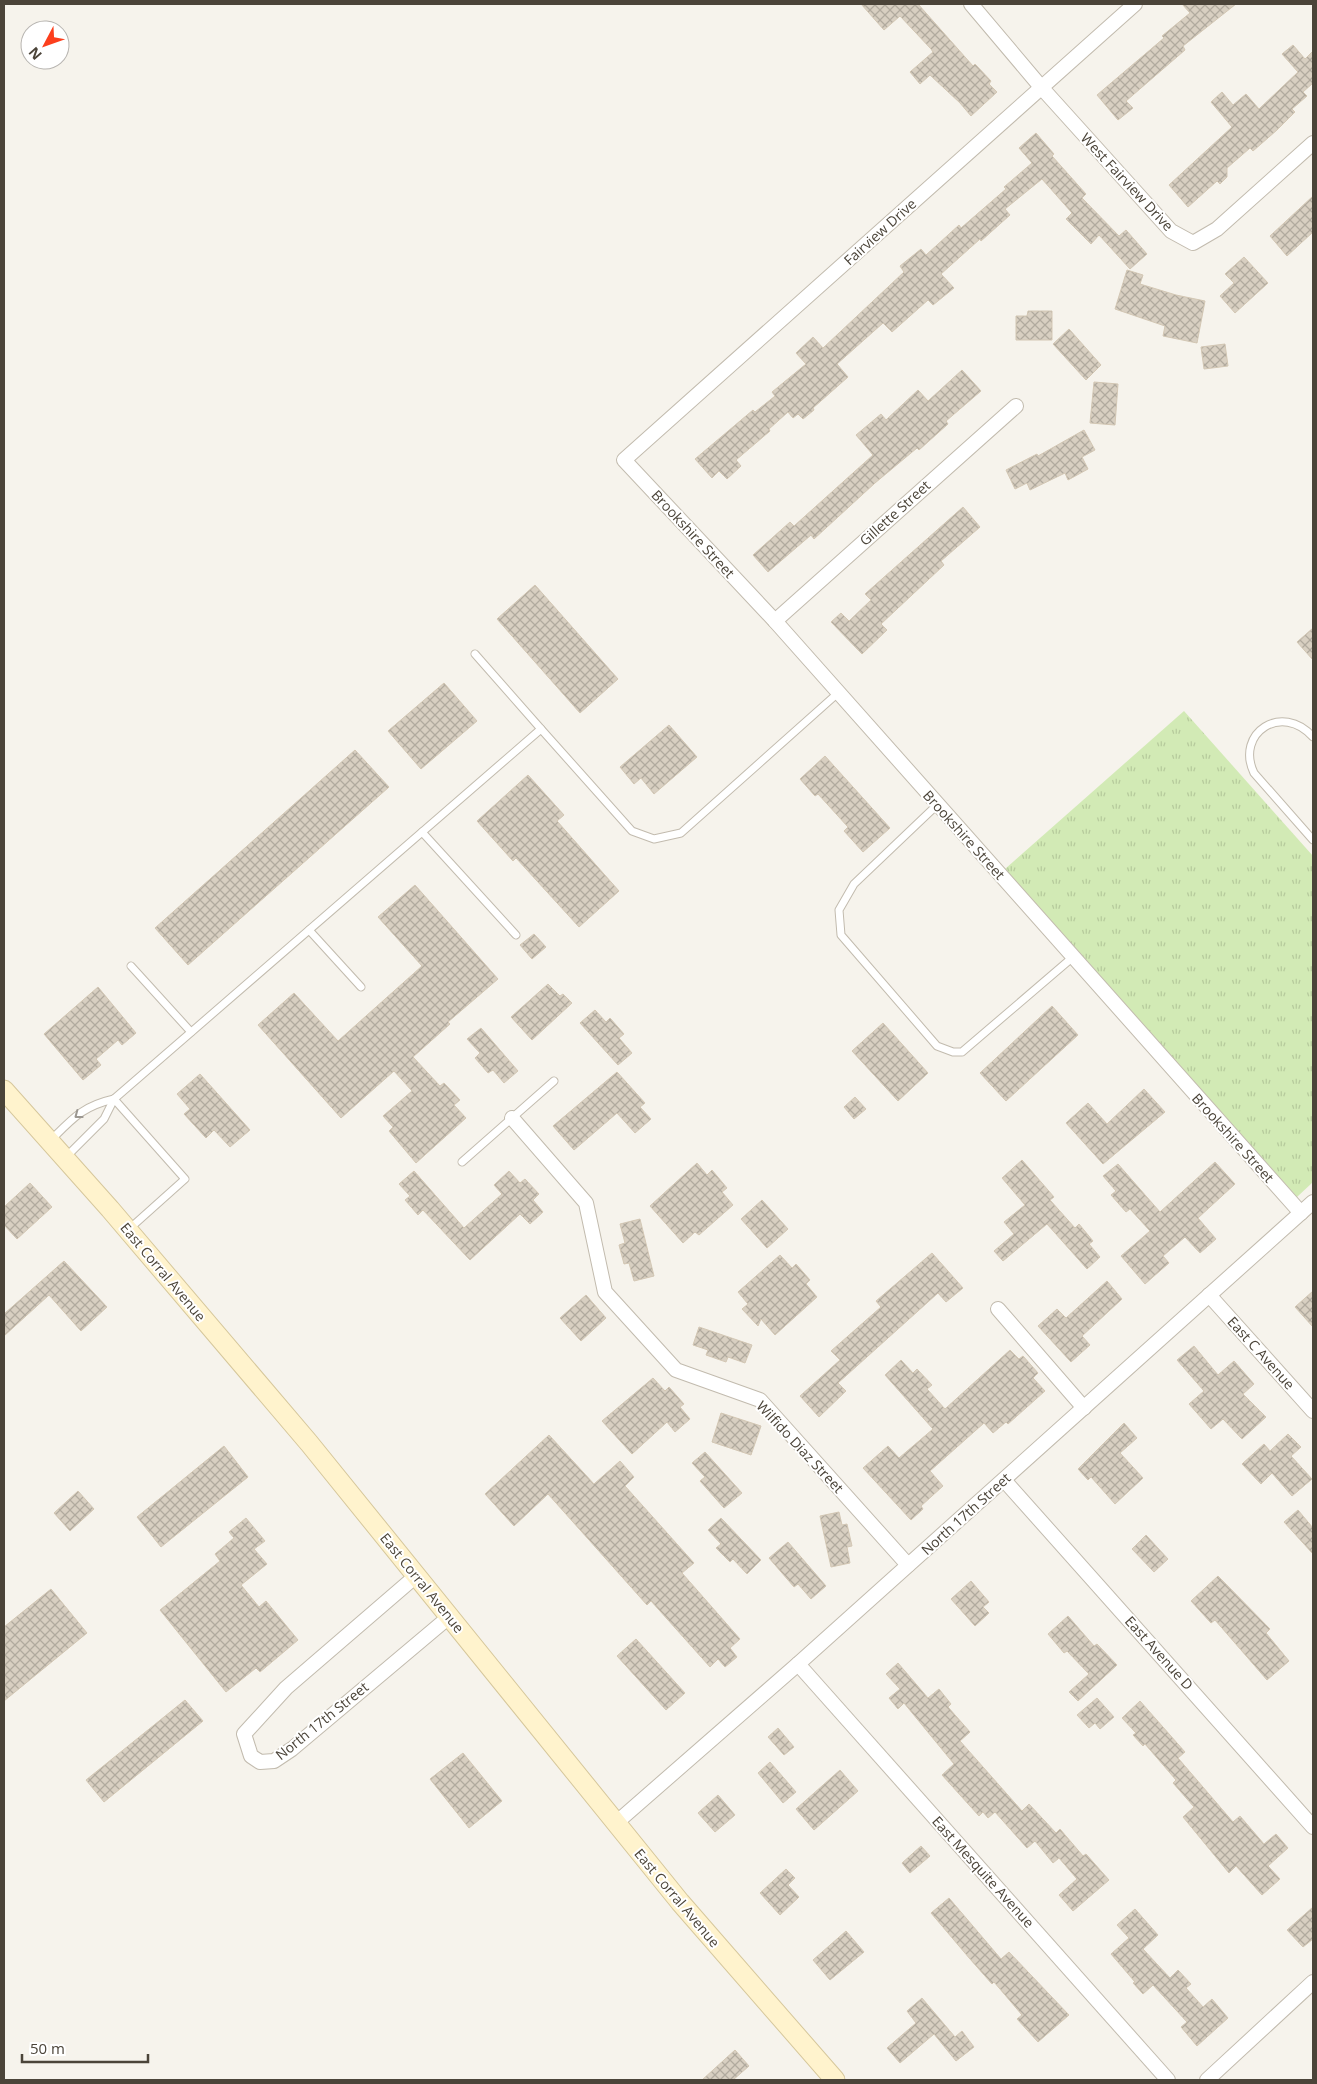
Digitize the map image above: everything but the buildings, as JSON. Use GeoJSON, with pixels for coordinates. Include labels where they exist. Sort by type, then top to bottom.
{"type":"FeatureCollection","features":[{"type":"Feature","properties":{"kind":"main road","name":"East Corral Avenue"},"geometry":{"type":"LineString","coordinates":[[4,1090],[128,1230],[309,1443],[616,1823],[741,1974],[835,2080]]}},
{"type":"Feature","properties":{"kind":"street"},"geometry":{"type":"LineString","coordinates":[[971,4],[1041,87]]}},
{"type":"Feature","properties":{"kind":"street","name":"Fairview Drive"},"geometry":{"type":"LineString","coordinates":[[624,460],[1135,4]]}},
{"type":"Feature","properties":{"kind":"street","name":"West Fairview Drive"},"geometry":{"type":"LineString","coordinates":[[1041,87],[1171,232],[1193,243],[1217,229],[1313,143]]}},
{"type":"Feature","properties":{"kind":"street","name":"Gillette Street"},"geometry":{"type":"LineString","coordinates":[[774,621],[1016,406]]}},
{"type":"Feature","properties":{"kind":"street","name":"Brookshire Street"},"geometry":{"type":"LineString","coordinates":[[624,460],[838,692],[1301,1214]]}},
{"type":"Feature","properties":{"kind":"street","name":"Wilfido Diaz Street"},"geometry":{"type":"LineString","coordinates":[[512,1118],[586,1203],[604,1292],[676,1370],[760,1400],[908,1565]]}},
{"type":"Feature","properties":{"kind":"street","name":"North 17th Street"},"geometry":{"type":"LineString","coordinates":[[616,1823],[798,1664],[1313,1202]]}},
{"type":"Feature","properties":{"kind":"street","name":"East C Avenue"},"geometry":{"type":"LineString","coordinates":[[1210,1295],[1313,1411]]}},
{"type":"Feature","properties":{"kind":"street"},"geometry":{"type":"LineString","coordinates":[[998,1309],[1084,1408]]}},
{"type":"Feature","properties":{"kind":"street","name":"East Avenue D"},"geometry":{"type":"LineString","coordinates":[[1004,1480],[1313,1827]]}},
{"type":"Feature","properties":{"kind":"street","name":"North 17th Street"},"geometry":{"type":"LineString","coordinates":[[416,1576],[286,1688],[244,1734],[250,1756],[260,1762],[274,1761],[292,1749],[449,1617]]}},
{"type":"Feature","properties":{"kind":"street","name":"East Mesquite Avenue"},"geometry":{"type":"LineString","coordinates":[[798,1664],[1168,2080]]}},
{"type":"Feature","properties":{"kind":"street"},"geometry":{"type":"LineString","coordinates":[[1207,2080],[1313,1982]]}},
{"type":"Feature","properties":{"kind":"lane"},"geometry":{"type":"LineString","coordinates":[[475,654],[632,831],[654,839],[680,833],[838,692]]}},
{"type":"Feature","properties":{"kind":"lane"},"geometry":{"type":"LineString","coordinates":[[1313,737],[1304,726],[1293,722],[1282,721],[1271,724],[1254,738],[1250,761],[1254,773],[1313,840]]}},
{"type":"Feature","properties":{"kind":"lane"},"geometry":{"type":"LineString","coordinates":[[65,1158],[104,1120],[114,1099],[541,729]]}},
{"type":"Feature","properties":{"kind":"lane"},"geometry":{"type":"LineString","coordinates":[[937,804],[854,884],[839,910],[841,935],[937,1046],[953,1052],[962,1052],[1073,957]]}},
{"type":"Feature","properties":{"kind":"lane"},"geometry":{"type":"LineString","coordinates":[[422,832],[516,935]]}},
{"type":"Feature","properties":{"kind":"lane"},"geometry":{"type":"LineString","coordinates":[[309,930],[361,987]]}},
{"type":"Feature","properties":{"kind":"lane"},"geometry":{"type":"LineString","coordinates":[[131,966],[191,1032]]}},
{"type":"Feature","properties":{"kind":"lane"},"geometry":{"type":"LineString","coordinates":[[462,1162],[554,1081]]}},
{"type":"Feature","properties":{"kind":"lane"},"geometry":{"type":"LineString","coordinates":[[50,1142],[72,1120],[92,1104],[114,1099]]}},
{"type":"Feature","properties":{"kind":"lane"},"geometry":{"type":"LineString","coordinates":[[114,1099],[185,1179],[128,1230]]}},
{"type":"Feature","properties":{"kind":"green space"},"geometry":{"type":"Polygon","coordinates":[[[1184,711],[1313,856],[1313,1182],[1297,1197],[1005,869],[1184,711]]]}}]}
